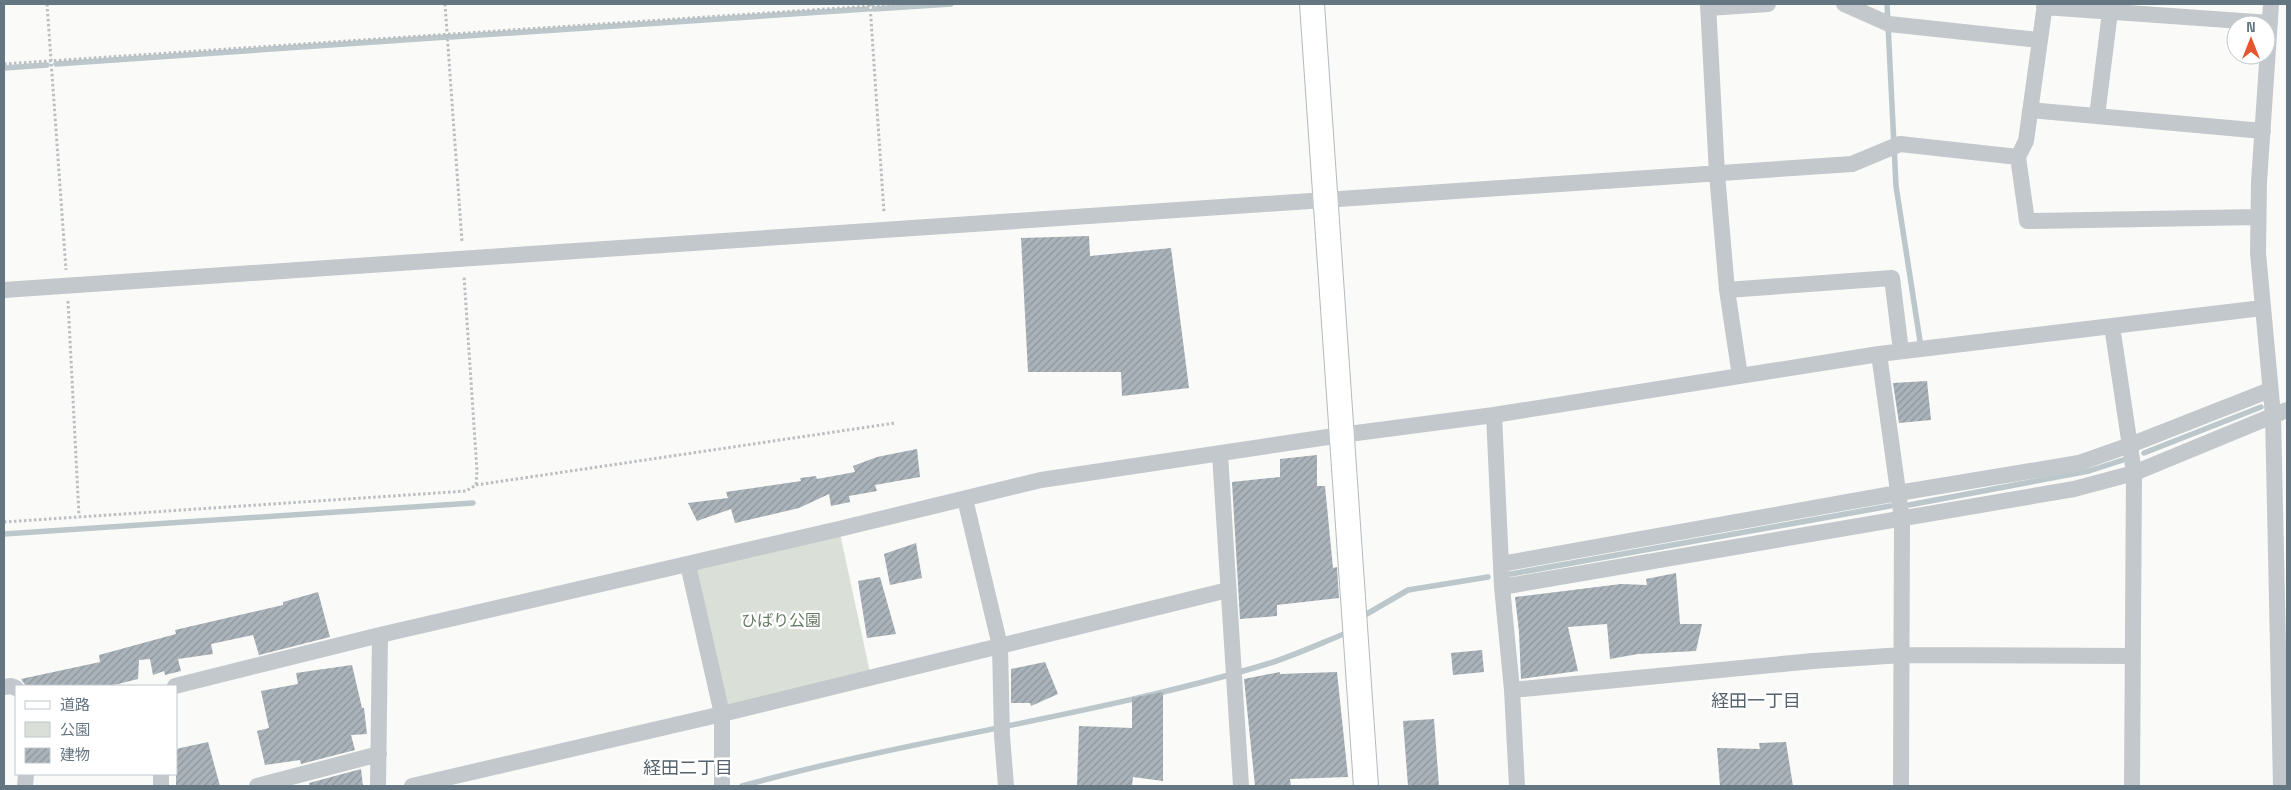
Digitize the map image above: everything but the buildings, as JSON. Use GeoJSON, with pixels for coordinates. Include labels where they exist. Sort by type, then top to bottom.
{"type":"FeatureCollection","features":[{"type":"Feature","properties":{"kind":"street"},"geometry":{"type":"LineString","coordinates":[[1312,4],[1366,786]]}},
{"type":"Feature","properties":{"kind":"street"},"geometry":{"type":"LineString","coordinates":[[1740,376],[1727,290],[1717,174],[1708,6],[1768,4]]}},
{"type":"Feature","properties":{"kind":"street"},"geometry":{"type":"LineString","coordinates":[[1844,4],[1889,24],[2039,40]]}},
{"type":"Feature","properties":{"kind":"street"},"geometry":{"type":"LineString","coordinates":[[2226,20],[2110,12],[2044,5],[2026,141],[2018,157],[2027,221],[2258,217]]}},
{"type":"Feature","properties":{"kind":"street"},"geometry":{"type":"LineString","coordinates":[[2098,116],[2110,12]]}},
{"type":"Feature","properties":{"kind":"street"},"geometry":{"type":"LineString","coordinates":[[2267,65],[2262,131],[2258,253],[2270,390],[2282,415],[2281,786]]}},
{"type":"Feature","properties":{"kind":"street"},"geometry":{"type":"LineString","coordinates":[[2030,110],[2262,131]]}},
{"type":"Feature","properties":{"kind":"street"},"geometry":{"type":"LineString","coordinates":[[4,290],[1852,164],[1900,144],[2018,157]]}},
{"type":"Feature","properties":{"kind":"street"},"geometry":{"type":"LineString","coordinates":[[1727,290],[1892,278],[1901,351]]}},
{"type":"Feature","properties":{"kind":"street"},"geometry":{"type":"LineString","coordinates":[[178,685],[380,635],[688,565],[1041,480],[1494,414],[1879,354],[2262,308]]}},
{"type":"Feature","properties":{"kind":"street"},"geometry":{"type":"LineString","coordinates":[[2112,326],[2134,473],[2132,786]]}},
{"type":"Feature","properties":{"kind":"street"},"geometry":{"type":"LineString","coordinates":[[1879,354],[1902,520],[1901,786]]}},
{"type":"Feature","properties":{"kind":"street"},"geometry":{"type":"LineString","coordinates":[[1501,564],[1898,493],[2079,463],[2270,390]]}},
{"type":"Feature","properties":{"kind":"street"},"geometry":{"type":"LineString","coordinates":[[1494,414],[1502,587],[1512,690],[1517,786]]}},
{"type":"Feature","properties":{"kind":"street"},"geometry":{"type":"LineString","coordinates":[[1502,587],[2074,490],[2134,473],[2282,415]]}},
{"type":"Feature","properties":{"kind":"street"},"geometry":{"type":"LineString","coordinates":[[1220,454],[1240,786]]}},
{"type":"Feature","properties":{"kind":"street"},"geometry":{"type":"LineString","coordinates":[[965,499],[1000,646],[1002,736],[1006,786]]}},
{"type":"Feature","properties":{"kind":"street"},"geometry":{"type":"LineString","coordinates":[[688,565],[722,714],[722,786]]}},
{"type":"Feature","properties":{"kind":"street"},"geometry":{"type":"LineString","coordinates":[[412,786],[722,714],[1228,590]]}},
{"type":"Feature","properties":{"kind":"street"},"geometry":{"type":"LineString","coordinates":[[378,786],[380,635]]}},
{"type":"Feature","properties":{"kind":"street"},"geometry":{"type":"LineString","coordinates":[[1512,690],[1813,660],[1902,655],[2133,656]]}},
{"type":"Feature","properties":{"kind":"street"},"geometry":{"type":"LineString","coordinates":[[257,786],[379,754]]}},
{"type":"Feature","properties":{"kind":"path"},"geometry":{"type":"LineString","coordinates":[[47,4],[67,286],[79,516]]}},
{"type":"Feature","properties":{"kind":"path"},"geometry":{"type":"LineString","coordinates":[[445,4],[477,471],[476,485]]}},
{"type":"Feature","properties":{"kind":"path"},"geometry":{"type":"LineString","coordinates":[[4,64],[900,4]]}},
{"type":"Feature","properties":{"kind":"path"},"geometry":{"type":"LineString","coordinates":[[870,5],[885,231]]}},
{"type":"Feature","properties":{"kind":"path"},"geometry":{"type":"LineString","coordinates":[[4,522],[466,491],[476,485],[895,424]]}},
{"type":"Feature","properties":{"kind":"green space","name":"ひばり公園"},"geometry":{"type":"Polygon","coordinates":[[[839,529],[871,677],[722,714],[688,565],[839,529]]]}},
{"type":"Feature","properties":{"kind":"waterway"},"geometry":{"type":"LineString","coordinates":[[874,9],[951,4]]}},
{"type":"Feature","properties":{"kind":"waterway"},"geometry":{"type":"LineString","coordinates":[[1887,4],[1896,186],[1920,341]]}},
{"type":"Feature","properties":{"kind":"waterway"},"geometry":{"type":"LineString","coordinates":[[451,37],[867,9]]}},
{"type":"Feature","properties":{"kind":"waterway"},"geometry":{"type":"LineString","coordinates":[[56,64],[447,37]]}},
{"type":"Feature","properties":{"kind":"waterway"},"geometry":{"type":"LineString","coordinates":[[4,68],[47,65]]}},
{"type":"Feature","properties":{"kind":"waterway"},"geometry":{"type":"LineString","coordinates":[[2144,453],[2261,407]]}},
{"type":"Feature","properties":{"kind":"waterway"},"geometry":{"type":"LineString","coordinates":[[1909,505],[2089,471],[2123,460]]}},
{"type":"Feature","properties":{"kind":"waterway"},"geometry":{"type":"LineString","coordinates":[[4,534],[473,503]]}},
{"type":"Feature","properties":{"kind":"waterway"},"geometry":{"type":"LineString","coordinates":[[1511,574],[1890,506]]}},
{"type":"Feature","properties":{"kind":"waterway"},"geometry":{"type":"LineString","coordinates":[[1365,615],[1408,590],[1488,577]]}},
{"type":"Feature","properties":{"kind":"waterway"},"geometry":{"type":"LineString","coordinates":[[742,786],[873,754],[1071,713],[1202,682],[1277,661],[1344,634]]}},
{"type":"Feature","properties":{"kind":"district","name":"経田一丁目"},"geometry":{"type":"Point","coordinates":[1756,700]}},
{"type":"Feature","properties":{"kind":"district","name":"経田二丁目"},"geometry":{"type":"Point","coordinates":[688,767]}}]}
